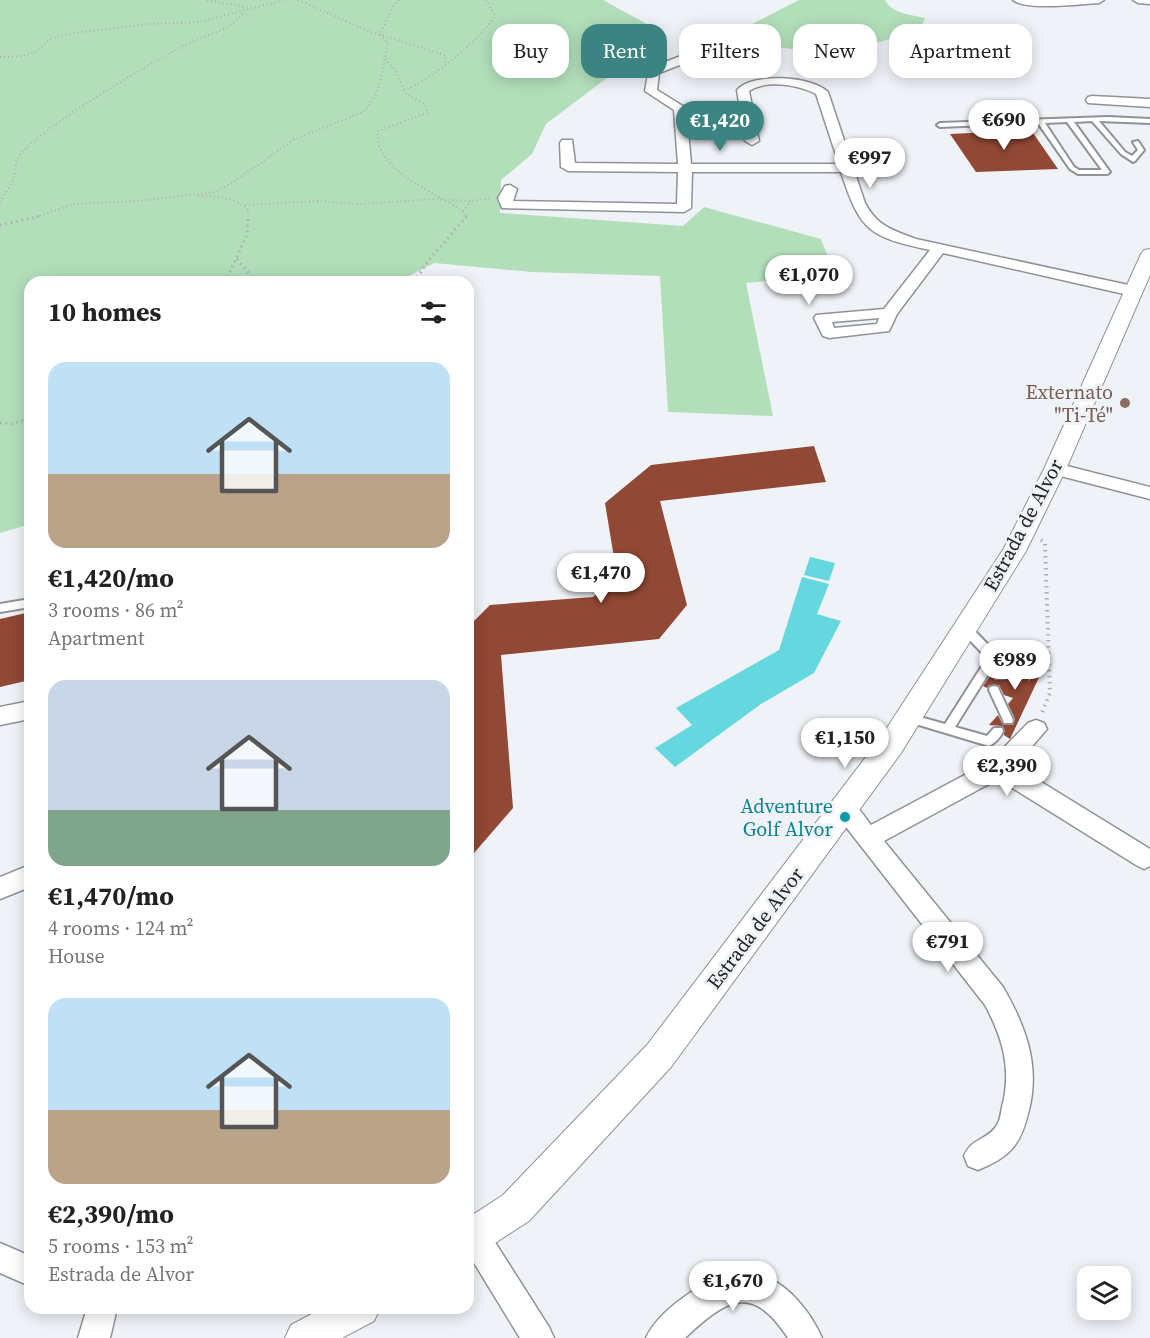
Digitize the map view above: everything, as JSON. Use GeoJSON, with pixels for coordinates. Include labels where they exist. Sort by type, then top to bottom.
{"type":"FeatureCollection","features":[{"type":"Feature","properties":{"kind":"street"},"geometry":{"type":"LineString","coordinates":[[1018,0],[1041,2],[1099,0]]}},
{"type":"Feature","properties":{"kind":"street"},"geometry":{"type":"LineString","coordinates":[[1138,0],[1150,1]]}},
{"type":"Feature","properties":{"kind":"street"},"geometry":{"type":"LineString","coordinates":[[507,193],[507,205],[684,208],[685,161],[680,108],[651,91],[653,71],[679,61]]}},
{"type":"Feature","properties":{"kind":"street"},"geometry":{"type":"LineString","coordinates":[[752,141],[743,90],[748,85],[760,82],[814,87],[822,92],[858,203],[867,220],[886,233],[938,250],[1133,291]]}},
{"type":"Feature","properties":{"kind":"street"},"geometry":{"type":"LineString","coordinates":[[1092,100],[1150,103]]}},
{"type":"Feature","properties":{"kind":"street"},"geometry":{"type":"LineString","coordinates":[[567,143],[568,167],[685,161]]}},
{"type":"Feature","properties":{"kind":"street"},"geometry":{"type":"LineString","coordinates":[[592,154],[685,161],[846,168]]}},
{"type":"Feature","properties":{"kind":"street"},"geometry":{"type":"LineString","coordinates":[[889,313],[938,250]]}},
{"type":"Feature","properties":{"kind":"street","name":"Estrada de Alvor"},"geometry":{"type":"LineString","coordinates":[[474,1235],[516,1208],[659,1056],[891,745],[1024,531],[1055,469],[1150,254]]}},
{"type":"Feature","properties":{"kind":"street"},"geometry":{"type":"LineString","coordinates":[[1055,469],[1150,493]]}},
{"type":"Feature","properties":{"kind":"street"},"geometry":{"type":"LineString","coordinates":[[0,716],[24,711]]}},
{"type":"Feature","properties":{"kind":"street"},"geometry":{"type":"LineString","coordinates":[[867,838],[999,768],[1036,729]]}},
{"type":"Feature","properties":{"kind":"street"},"geometry":{"type":"LineString","coordinates":[[999,768],[1144,858]]}},
{"type":"Feature","properties":{"kind":"street"},"geometry":{"type":"LineString","coordinates":[[844,809],[994,996],[1009,1020],[1019,1048],[1022,1083],[1008,1135],[978,1156]]}},
{"type":"Feature","properties":{"kind":"street"},"geometry":{"type":"LineString","coordinates":[[0,888],[24,878]]}},
{"type":"Feature","properties":{"kind":"street"},"geometry":{"type":"LineString","coordinates":[[474,1242],[538,1338]]}},
{"type":"Feature","properties":{"kind":"street"},"geometry":{"type":"LineString","coordinates":[[0,1258],[24,1268]]}},
{"type":"Feature","properties":{"kind":"street"},"geometry":{"type":"LineString","coordinates":[[662,1338],[699,1304],[730,1286],[761,1290],[791,1315],[806,1338]]}},
{"type":"Feature","properties":{"kind":"street"},"geometry":{"type":"LineString","coordinates":[[304,1338],[350,1314]]}},
{"type":"Feature","properties":{"kind":"lane"},"geometry":{"type":"LineString","coordinates":[[1040,121],[1072,168],[1078,172],[1107,172],[1069,120]]}},
{"type":"Feature","properties":{"kind":"lane"},"geometry":{"type":"LineString","coordinates":[[940,125],[1069,120],[1150,121]]}},
{"type":"Feature","properties":{"kind":"lane"},"geometry":{"type":"LineString","coordinates":[[1094,120],[1123,153],[1133,160],[1141,150],[1136,142]]}},
{"type":"Feature","properties":{"kind":"lane"},"geometry":{"type":"LineString","coordinates":[[0,608],[24,604]]}},
{"type":"Feature","properties":{"kind":"lane"},"geometry":{"type":"LineString","coordinates":[[965,628],[993,657],[1000,675]]}},
{"type":"Feature","properties":{"kind":"lane"},"geometry":{"type":"LineString","coordinates":[[948,729],[993,657]]}},
{"type":"Feature","properties":{"kind":"lane"},"geometry":{"type":"LineString","coordinates":[[994,690],[1008,720]]}},
{"type":"Feature","properties":{"kind":"lane"},"geometry":{"type":"LineString","coordinates":[[908,718],[988,741],[998,731]]}},
{"type":"Feature","properties":{"kind":"path"},"geometry":{"type":"LineString","coordinates":[[207,0],[243,8],[256,8]]}},
{"type":"Feature","properties":{"kind":"path"},"geometry":{"type":"LineString","coordinates":[[0,57],[29,54],[43,48],[50,39],[73,33],[148,24],[200,22],[243,13],[284,0]]}},
{"type":"Feature","properties":{"kind":"path"},"geometry":{"type":"LineString","coordinates":[[298,0],[380,35],[445,55],[446,62]]}},
{"type":"Feature","properties":{"kind":"path"},"geometry":{"type":"LineString","coordinates":[[380,35],[393,6],[399,0]]}},
{"type":"Feature","properties":{"kind":"path"},"geometry":{"type":"LineString","coordinates":[[404,90],[414,87],[475,40],[492,23],[495,16],[486,0]]}},
{"type":"Feature","properties":{"kind":"path"},"geometry":{"type":"LineString","coordinates":[[0,201],[15,175],[16,160],[29,146],[56,125],[130,76],[194,40],[229,25],[240,18],[243,13]]}},
{"type":"Feature","properties":{"kind":"path"},"geometry":{"type":"LineString","coordinates":[[192,196],[226,187],[264,158],[295,140],[363,112],[373,105],[381,87],[388,44],[380,35]]}},
{"type":"Feature","properties":{"kind":"path"},"geometry":{"type":"LineString","coordinates":[[385,59],[396,66],[405,85],[406,94],[426,103],[428,112],[377,132],[376,147],[406,176],[463,211],[467,218],[428,261],[418,276]]}},
{"type":"Feature","properties":{"kind":"path"},"geometry":{"type":"LineString","coordinates":[[0,225],[32,219],[74,204],[192,196],[227,198],[245,205],[318,201],[359,204],[443,199],[471,201],[507,193]]}},
{"type":"Feature","properties":{"kind":"path"},"geometry":{"type":"LineString","coordinates":[[463,211],[471,201]]}},
{"type":"Feature","properties":{"kind":"path"},"geometry":{"type":"LineString","coordinates":[[228,276],[247,235],[248,210],[245,205]]}},
{"type":"Feature","properties":{"kind":"path"},"geometry":{"type":"LineString","coordinates":[[237,259],[251,276]]}},
{"type":"Feature","properties":{"kind":"path"},"geometry":{"type":"LineString","coordinates":[[0,423],[12,424],[24,420]]}},
{"type":"Feature","properties":{"kind":"path"},"geometry":{"type":"LineString","coordinates":[[1024,531],[1045,543],[1050,693],[1036,729]]}},
{"type":"Feature","properties":{"kind":"green space"},"geometry":{"type":"Polygon","coordinates":[[[0,0],[603,0],[647,24],[581,24],[581,78],[607,78],[546,124],[532,154],[501,180],[500,213],[683,226],[704,207],[821,239],[835,275],[746,283],[773,416],[668,412],[660,276],[532,272],[434,263],[409,276],[24,276],[24,526],[0,533],[0,0]]]}},
{"type":"Feature","properties":{"kind":"green space"},"geometry":{"type":"Polygon","coordinates":[[[799,0],[885,0],[897,11],[925,18],[923,24],[889,24],[889,39],[877,43],[877,24],[793,24],[793,49],[781,48],[781,24],[753,24],[799,0]]]}},
{"type":"Feature","properties":{"kind":"water"},"geometry":{"type":"Polygon","coordinates":[[[810,557],[835,563],[829,581],[804,575],[810,557]]]}},
{"type":"Feature","properties":{"kind":"water"},"geometry":{"type":"Polygon","coordinates":[[[802,577],[829,584],[817,614],[841,621],[814,673],[761,704],[675,767],[655,748],[692,725],[676,708],[779,650],[802,577]]]}},
{"type":"Feature","properties":{"kind":"building"},"geometry":{"type":"Polygon","coordinates":[[[1031,130],[1058,169],[976,172],[950,134],[1031,130]]]}},
{"type":"Feature","properties":{"kind":"building"},"geometry":{"type":"Polygon","coordinates":[[[814,446],[826,482],[660,501],[687,605],[659,639],[501,655],[513,808],[474,853],[474,621],[490,605],[593,597],[605,587],[617,576],[605,503],[651,465],[814,446]]]}},
{"type":"Feature","properties":{"kind":"building"},"geometry":{"type":"Polygon","coordinates":[[[24,613],[24,681],[0,687],[0,619],[24,613]]]}},
{"type":"Feature","properties":{"kind":"building"},"geometry":{"type":"Polygon","coordinates":[[[1012,659],[1034,668],[1028,682],[1039,669],[1042,671],[1010,739],[1004,735],[1003,726],[989,725],[998,715],[1003,725],[1013,725],[1015,719],[1008,704],[1013,698],[1004,695],[999,685],[989,685],[987,688],[983,686],[992,673],[995,680],[1005,680],[1012,659]]]}},
{"type":"Feature","properties":{"kind":"place","name":"Externato \"Ti-Té\""},"geometry":{"type":"Point","coordinates":[1125,403]}},
{"type":"Feature","properties":{"kind":"place","name":"Adventure Golf Alvor"},"geometry":{"type":"Point","coordinates":[845,817]}}]}
